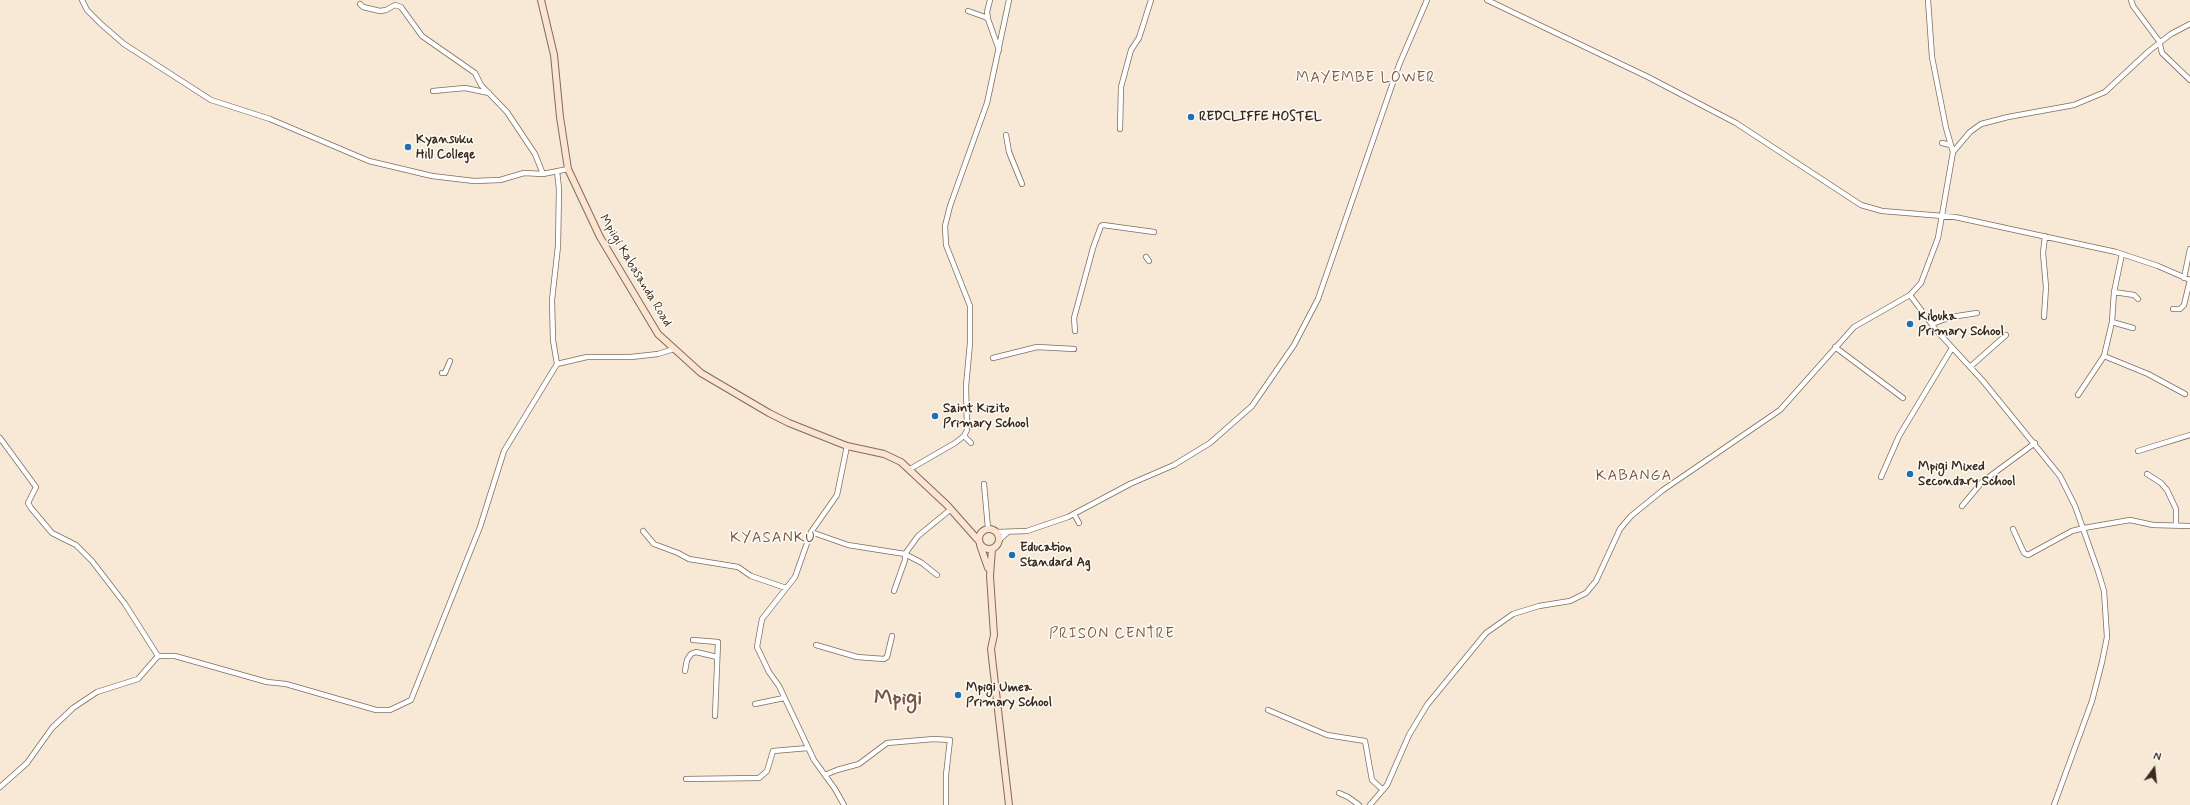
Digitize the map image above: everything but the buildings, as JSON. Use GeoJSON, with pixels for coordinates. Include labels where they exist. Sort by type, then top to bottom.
{"type":"FeatureCollection","features":[{"type":"Feature","properties":{"kind":"main road","name":"Mpiigi Kabasanda Road"},"geometry":{"type":"LineString","coordinates":[[541,0],[554,55],[560,117],[568,169],[597,231],[658,334],[701,373],[769,413],[847,446],[884,454],[901,462],[951,509],[979,542],[990,576]]}},
{"type":"Feature","properties":{"kind":"main road"},"geometry":{"type":"LineString","coordinates":[[967,527],[982,531],[988,528],[997,532],[999,540],[997,545],[992,549],[986,549],[979,542],[982,531]]}},
{"type":"Feature","properties":{"kind":"main road","name":"Mpiigi Kabasanda Road"},"geometry":{"type":"LineString","coordinates":[[992,549],[990,576],[994,635],[991,649],[1009,805]]}},
{"type":"Feature","properties":{"kind":"street"},"geometry":{"type":"LineString","coordinates":[[82,0],[87,10],[124,44],[210,100],[222,106],[270,119],[363,159],[388,167],[460,180],[488,181],[509,178],[524,173],[543,174],[568,169]]}},
{"type":"Feature","properties":{"kind":"street"},"geometry":{"type":"LineString","coordinates":[[990,0],[987,12],[988,19],[998,50]]}},
{"type":"Feature","properties":{"kind":"street"},"geometry":{"type":"LineString","coordinates":[[910,469],[964,436],[968,423],[966,386],[970,344],[970,306],[946,245],[945,226],[987,103],[1009,0]]}},
{"type":"Feature","properties":{"kind":"street"},"geometry":{"type":"LineString","coordinates":[[1120,129],[1120,87],[1131,50],[1139,38],[1152,0]]}},
{"type":"Feature","properties":{"kind":"street"},"geometry":{"type":"LineString","coordinates":[[997,532],[1027,531],[1051,525],[1130,484],[1174,465],[1210,443],[1252,406],[1304,328],[1318,300],[1399,65],[1427,0]]}},
{"type":"Feature","properties":{"kind":"street"},"geometry":{"type":"LineString","coordinates":[[1487,0],[1648,77],[1736,123],[1861,205],[1882,211],[1956,217],[2044,236],[2122,254],[2158,266],[2190,280],[2184,305],[2180,309],[2172,309]]}},
{"type":"Feature","properties":{"kind":"street"},"geometry":{"type":"LineString","coordinates":[[1370,805],[1387,785],[1408,735],[1427,705],[1486,633],[1513,614],[1539,606],[1570,601],[1586,593],[1596,581],[1616,536],[1631,516],[1663,490],[1780,410],[1854,327],[1910,295],[1921,283],[1927,271],[1938,238],[1953,152],[1932,57],[1928,0]]}},
{"type":"Feature","properties":{"kind":"street"},"geometry":{"type":"LineString","coordinates":[[2131,0],[2133,6],[2159,43],[2162,53],[2190,80]]}},
{"type":"Feature","properties":{"kind":"street"},"geometry":{"type":"LineString","coordinates":[[360,4],[363,7],[380,11],[386,10],[395,5],[401,7],[422,36],[475,73],[488,93]]}},
{"type":"Feature","properties":{"kind":"street"},"geometry":{"type":"LineString","coordinates":[[968,11],[988,19]]}},
{"type":"Feature","properties":{"kind":"street"},"geometry":{"type":"LineString","coordinates":[[1953,152],[1970,132],[1981,124],[2008,117],[2074,105],[2105,92],[2143,55],[2159,43],[2190,24]]}},
{"type":"Feature","properties":{"kind":"street"},"geometry":{"type":"LineString","coordinates":[[434,91],[465,88],[488,93],[497,99],[535,154],[543,174]]}},
{"type":"Feature","properties":{"kind":"street"},"geometry":{"type":"LineString","coordinates":[[1006,135],[1009,152],[1022,184]]}},
{"type":"Feature","properties":{"kind":"street"},"geometry":{"type":"LineString","coordinates":[[1942,143],[1951,145]]}},
{"type":"Feature","properties":{"kind":"street"},"geometry":{"type":"LineString","coordinates":[[158,656],[175,656],[267,682],[286,684],[376,710],[390,710],[411,700],[442,618],[477,534],[504,451],[557,364],[553,340],[552,300],[558,246],[559,189],[557,171]]}},
{"type":"Feature","properties":{"kind":"street"},"geometry":{"type":"LineString","coordinates":[[1075,331],[1074,318],[1093,248],[1101,226],[1103,225],[1154,232]]}},
{"type":"Feature","properties":{"kind":"street"},"geometry":{"type":"LineString","coordinates":[[2044,236],[2043,253],[2046,287],[2044,317]]}},
{"type":"Feature","properties":{"kind":"street"},"geometry":{"type":"LineString","coordinates":[[2184,278],[2190,249]]}},
{"type":"Feature","properties":{"kind":"street"},"geometry":{"type":"LineString","coordinates":[[2078,395],[2104,356],[2112,322],[2114,292],[2122,254]]}},
{"type":"Feature","properties":{"kind":"street"},"geometry":{"type":"LineString","coordinates":[[2114,292],[2134,295],[2138,299]]}},
{"type":"Feature","properties":{"kind":"street"},"geometry":{"type":"LineString","coordinates":[[1910,295],[1952,348],[1970,366],[2035,443],[2060,476],[2084,528],[2104,592],[2106,637],[2102,662],[2092,701],[2054,805]]}},
{"type":"Feature","properties":{"kind":"street"},"geometry":{"type":"LineString","coordinates":[[1932,324],[1951,317],[1977,313]]}},
{"type":"Feature","properties":{"kind":"street"},"geometry":{"type":"LineString","coordinates":[[2112,322],[2133,328]]}},
{"type":"Feature","properties":{"kind":"street"},"geometry":{"type":"LineString","coordinates":[[1970,366],[2006,335]]}},
{"type":"Feature","properties":{"kind":"street"},"geometry":{"type":"LineString","coordinates":[[993,358],[1037,347],[1074,349]]}},
{"type":"Feature","properties":{"kind":"street"},"geometry":{"type":"LineString","coordinates":[[1835,347],[1903,398]]}},
{"type":"Feature","properties":{"kind":"street"},"geometry":{"type":"LineString","coordinates":[[1881,477],[1899,436],[1952,348]]}},
{"type":"Feature","properties":{"kind":"street"},"geometry":{"type":"LineString","coordinates":[[557,364],[587,357],[631,357],[658,354],[674,349]]}},
{"type":"Feature","properties":{"kind":"street"},"geometry":{"type":"LineString","coordinates":[[2104,356],[2148,374],[2185,394]]}},
{"type":"Feature","properties":{"kind":"street"},"geometry":{"type":"LineString","coordinates":[[442,373],[445,373],[450,361]]}},
{"type":"Feature","properties":{"kind":"street"},"geometry":{"type":"LineString","coordinates":[[2138,451],[2190,435]]}},
{"type":"Feature","properties":{"kind":"street"},"geometry":{"type":"LineString","coordinates":[[964,436],[971,443]]}},
{"type":"Feature","properties":{"kind":"street"},"geometry":{"type":"LineString","coordinates":[[0,438],[36,487],[28,503],[31,508],[52,533],[76,545],[92,561],[125,604],[158,656]]}},
{"type":"Feature","properties":{"kind":"street"},"geometry":{"type":"LineString","coordinates":[[1962,506],[1982,482],[2035,443]]}},
{"type":"Feature","properties":{"kind":"street"},"geometry":{"type":"LineString","coordinates":[[844,805],[816,764],[758,647],[762,619],[797,573],[811,532],[837,495],[847,446]]}},
{"type":"Feature","properties":{"kind":"street"},"geometry":{"type":"LineString","coordinates":[[2146,474],[2161,483],[2167,490],[2176,509],[2176,525]]}},
{"type":"Feature","properties":{"kind":"street"},"geometry":{"type":"LineString","coordinates":[[984,484],[988,528]]}},
{"type":"Feature","properties":{"kind":"street"},"geometry":{"type":"LineString","coordinates":[[894,591],[905,560],[905,554],[918,536],[951,509]]}},
{"type":"Feature","properties":{"kind":"street"},"geometry":{"type":"LineString","coordinates":[[1074,514],[1079,523]]}},
{"type":"Feature","properties":{"kind":"street"},"geometry":{"type":"LineString","coordinates":[[2013,529],[2024,553],[2028,555],[2072,531],[2084,528],[2130,520],[2153,525],[2190,526]]}},
{"type":"Feature","properties":{"kind":"street"},"geometry":{"type":"LineString","coordinates":[[643,531],[654,544],[689,559],[738,567],[751,576],[786,588]]}},
{"type":"Feature","properties":{"kind":"street"},"geometry":{"type":"LineString","coordinates":[[811,532],[848,545],[905,554],[922,563],[937,575]]}},
{"type":"Feature","properties":{"kind":"street"},"geometry":{"type":"LineString","coordinates":[[999,540],[1008,532]]}},
{"type":"Feature","properties":{"kind":"street"},"geometry":{"type":"LineString","coordinates":[[816,645],[857,657],[884,659],[887,657],[892,636]]}},
{"type":"Feature","properties":{"kind":"street"},"geometry":{"type":"LineString","coordinates":[[693,640],[718,642],[715,716]]}},
{"type":"Feature","properties":{"kind":"street"},"geometry":{"type":"LineString","coordinates":[[685,671],[687,660],[691,654],[696,652],[717,657]]}},
{"type":"Feature","properties":{"kind":"street"},"geometry":{"type":"LineString","coordinates":[[0,787],[27,763],[52,728],[73,708],[97,692],[142,676],[158,656]]}},
{"type":"Feature","properties":{"kind":"street"},"geometry":{"type":"LineString","coordinates":[[755,704],[784,698]]}},
{"type":"Feature","properties":{"kind":"street"},"geometry":{"type":"LineString","coordinates":[[1268,710],[1328,735],[1365,741],[1372,780],[1383,790]]}},
{"type":"Feature","properties":{"kind":"street"},"geometry":{"type":"LineString","coordinates":[[825,776],[837,770],[859,764],[887,743],[934,739],[950,740],[946,775],[946,805]]}},
{"type":"Feature","properties":{"kind":"street"},"geometry":{"type":"LineString","coordinates":[[686,779],[759,778],[767,771],[773,751],[808,748]]}},
{"type":"Feature","properties":{"kind":"street"},"geometry":{"type":"LineString","coordinates":[[1339,793],[1348,797],[1359,805]]}},
{"type":"Feature","properties":{"kind":"place","name":"REDCLIFFE HOSTEL"},"geometry":{"type":"Point","coordinates":[1191,117]}},
{"type":"Feature","properties":{"kind":"place","name":"Kyansuku Hill College"},"geometry":{"type":"Point","coordinates":[408,147]}},
{"type":"Feature","properties":{"kind":"place","name":"Kibuka Primary School"},"geometry":{"type":"Point","coordinates":[1910,324]}},
{"type":"Feature","properties":{"kind":"place","name":"Saint Kizito Primary School"},"geometry":{"type":"Point","coordinates":[935,416]}},
{"type":"Feature","properties":{"kind":"place","name":"Mpigi Mixed Secondary School"},"geometry":{"type":"Point","coordinates":[1910,474]}},
{"type":"Feature","properties":{"kind":"place","name":"Education Standard Ag"},"geometry":{"type":"Point","coordinates":[1012,555]}},
{"type":"Feature","properties":{"kind":"place","name":"Mpigi Umea Primary School"},"geometry":{"type":"Point","coordinates":[958,695]}},
{"type":"Feature","properties":{"kind":"district","name":"MAYEMBE LOWER"},"geometry":{"type":"Point","coordinates":[1366,79]}},
{"type":"Feature","properties":{"kind":"district","name":"KABANGA"},"geometry":{"type":"Point","coordinates":[1634,477]}},
{"type":"Feature","properties":{"kind":"district","name":"KYASANKU"},"geometry":{"type":"Point","coordinates":[773,539]}},
{"type":"Feature","properties":{"kind":"district","name":"PRISON CENTRE"},"geometry":{"type":"Point","coordinates":[1112,635]}},
{"type":"Feature","properties":{"kind":"district","name":"Mpigi"},"geometry":{"type":"Point","coordinates":[898,700]}}]}
